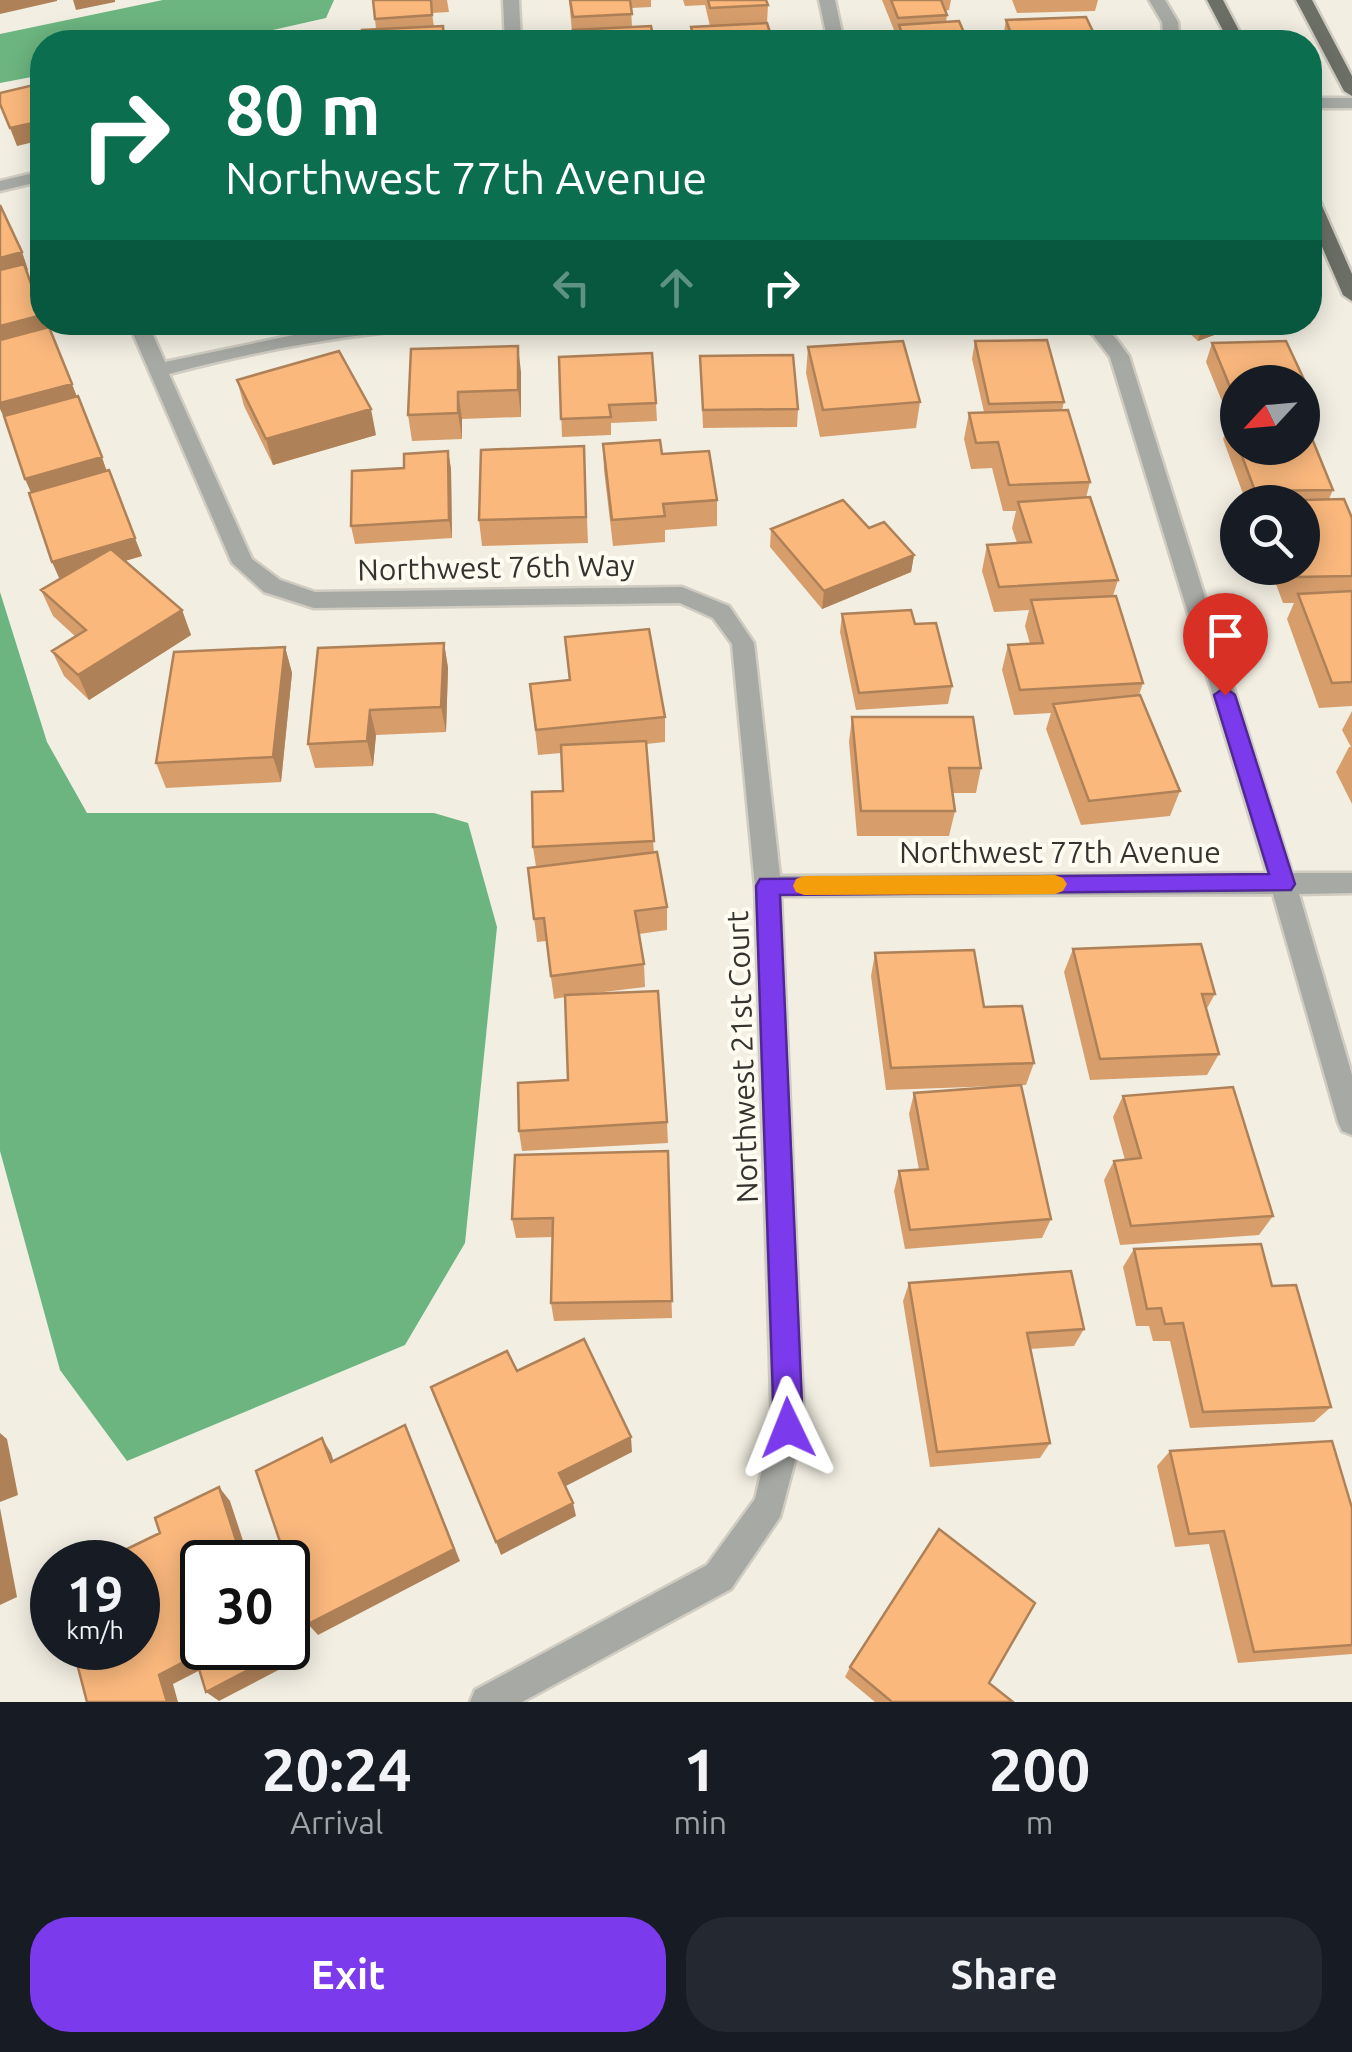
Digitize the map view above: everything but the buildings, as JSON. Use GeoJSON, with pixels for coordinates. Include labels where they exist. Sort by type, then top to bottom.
{"type":"FeatureCollection","features":[{"type":"Feature","properties":{"kind":"main road"},"geometry":{"type":"LineString","coordinates":[[1215,0],[1231,30]]}},
{"type":"Feature","properties":{"kind":"main road"},"geometry":{"type":"LineString","coordinates":[[1304,0],[1320,30]]}},
{"type":"Feature","properties":{"kind":"main road"},"geometry":{"type":"LineString","coordinates":[[1322,34],[1352,90]]}},
{"type":"Feature","properties":{"kind":"main road"},"geometry":{"type":"LineString","coordinates":[[1322,226],[1352,295]]}},
{"type":"Feature","properties":{"kind":"street"},"geometry":{"type":"LineString","coordinates":[[510,0],[513,30]]}},
{"type":"Feature","properties":{"kind":"street"},"geometry":{"type":"LineString","coordinates":[[828,0],[834,30]]}},
{"type":"Feature","properties":{"kind":"street"},"geometry":{"type":"LineString","coordinates":[[1157,0],[1171,30]]}},
{"type":"Feature","properties":{"kind":"street"},"geometry":{"type":"LineString","coordinates":[[1322,103],[1352,102]]}},
{"type":"Feature","properties":{"kind":"street"},"geometry":{"type":"LineString","coordinates":[[0,186],[30,179]]}},
{"type":"Feature","properties":{"kind":"street"},"geometry":{"type":"LineString","coordinates":[[143,335],[159,370],[304,335]]}},
{"type":"Feature","properties":{"kind":"street"},"geometry":{"type":"LineString","coordinates":[[1099,335],[1119,356],[1283,884],[1352,1122]]}},
{"type":"Feature","properties":{"kind":"street","name":"Northwest 76th Way"},"geometry":{"type":"LineString","coordinates":[[159,370],[243,563],[272,586],[314,600],[682,595],[721,612]]}},
{"type":"Feature","properties":{"kind":"street","name":"Northwest 21st Court"},"geometry":{"type":"LineString","coordinates":[[488,1702],[719,1576],[769,1506],[788,1428],[768,886],[743,643],[721,612]]}},
{"type":"Feature","properties":{"kind":"street","name":"Northwest 77th Avenue"},"geometry":{"type":"LineString","coordinates":[[768,886],[1352,883]]}},
{"type":"Feature","properties":{"kind":"shaded area"},"geometry":{"type":"Polygon","coordinates":[[[163,0],[334,0],[326,18],[272,30],[30,30],[30,77],[0,83],[0,34],[163,0]]]}},
{"type":"Feature","properties":{"kind":"shaded area"},"geometry":{"type":"Polygon","coordinates":[[[0,592],[47,742],[87,813],[434,813],[468,823],[497,927],[465,1243],[405,1345],[127,1461],[60,1370],[0,1151],[0,592]]]}},
{"type":"Feature","properties":{"kind":"slow traffic"},"geometry":{"type":"LineString","coordinates":[[804,886],[1055,884]]}},
{"type":"Feature","properties":{"kind":"route"},"geometry":{"type":"LineString","coordinates":[[788,1428],[768,886],[1283,884],[1225,695]]}}]}
